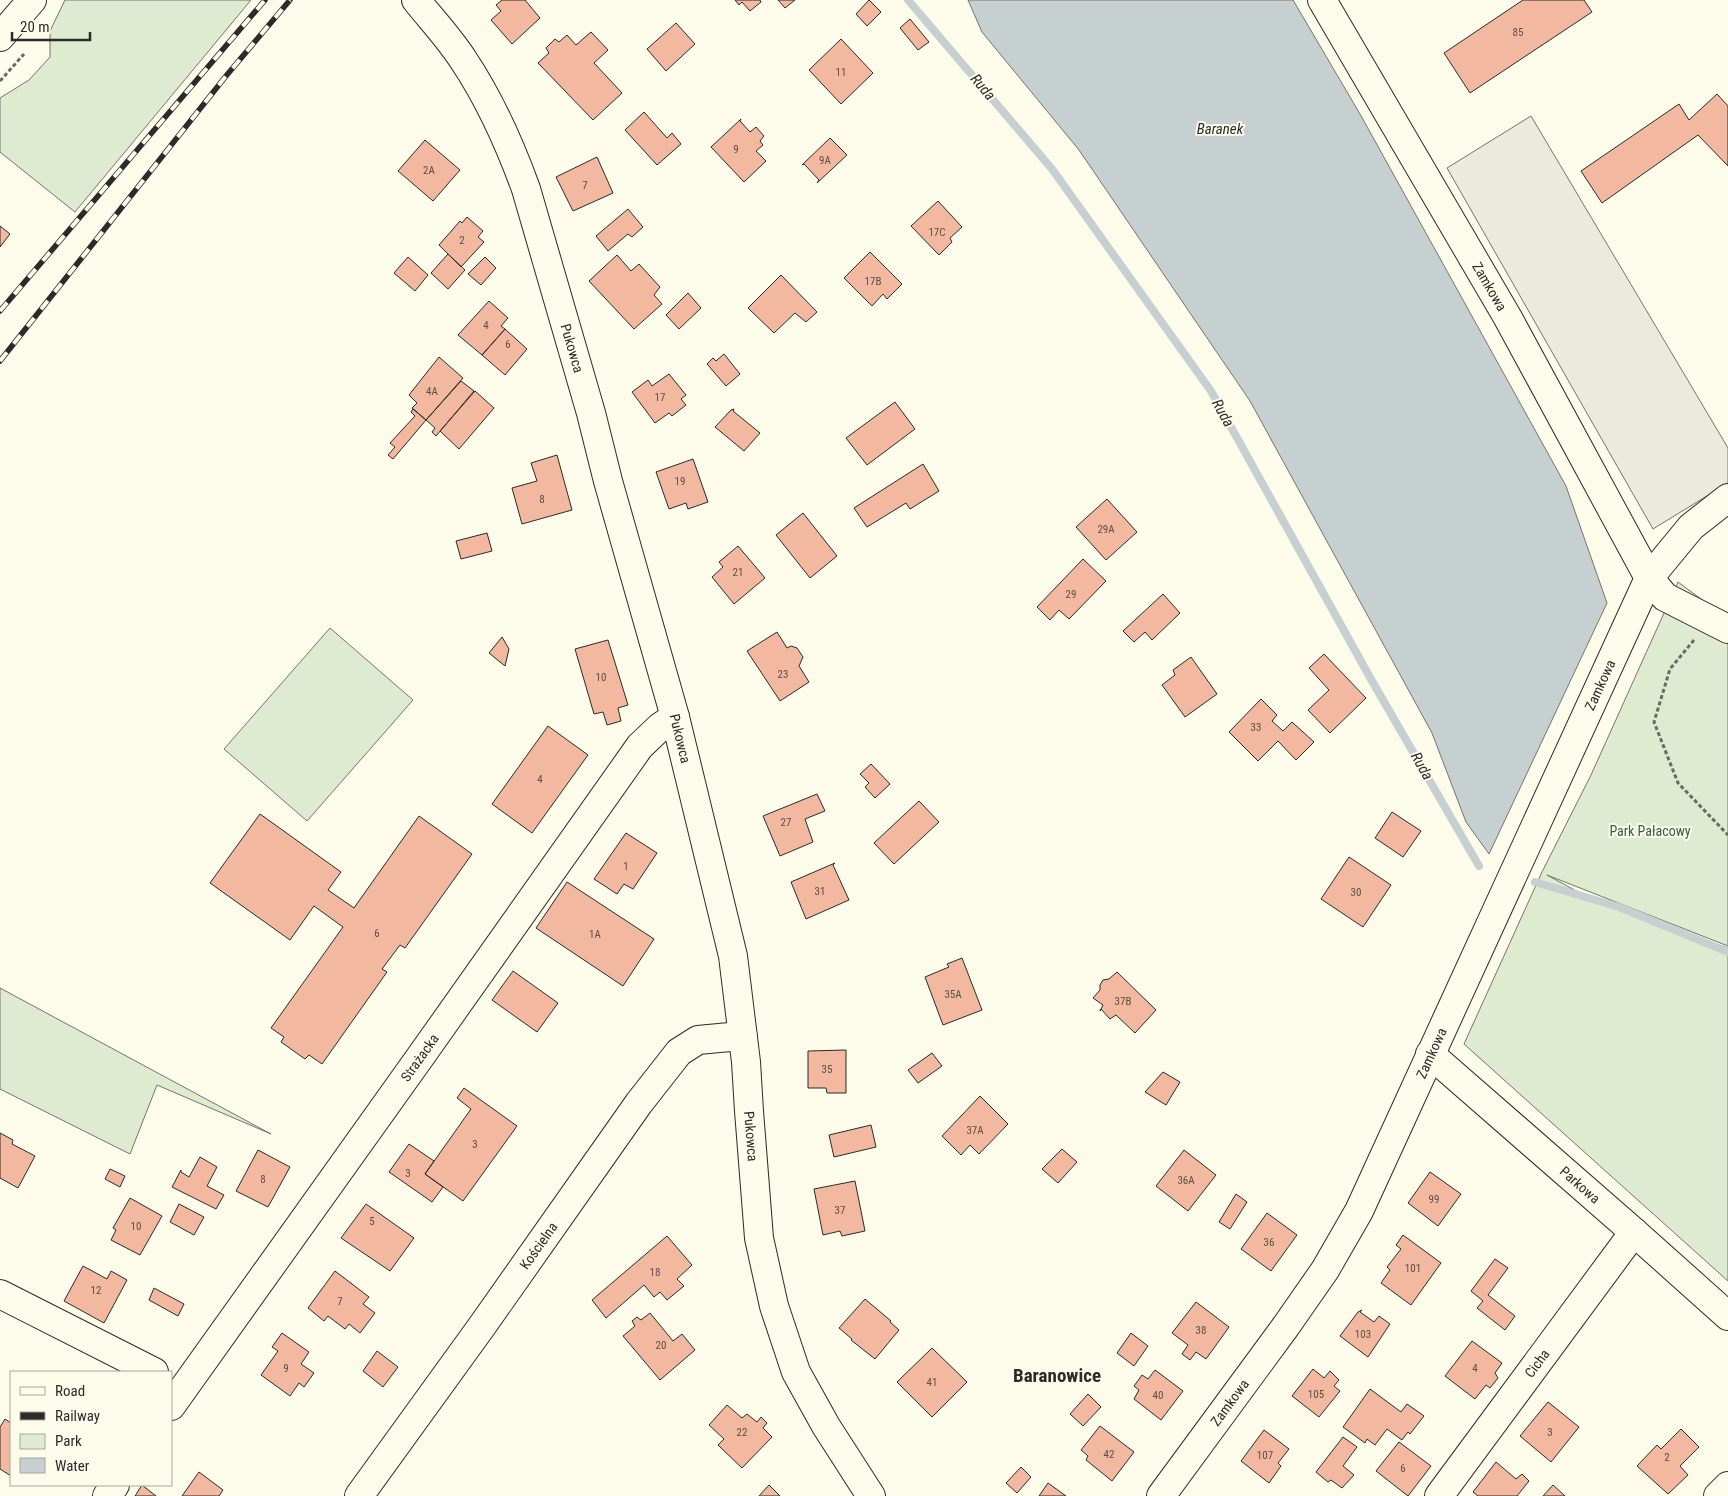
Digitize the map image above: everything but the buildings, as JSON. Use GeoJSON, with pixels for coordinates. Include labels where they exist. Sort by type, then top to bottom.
{"type":"FeatureCollection","features":[{"type":"Feature","properties":{"kind":"street"},"geometry":{"type":"LineString","coordinates":[[0,37],[32,0]]}},
{"type":"Feature","properties":{"kind":"street","name":"Pukowca"},"geometry":{"type":"LineString","coordinates":[[416,0],[464,60],[493,111],[515,159],[526,189],[591,413],[608,481],[675,717],[733,956],[746,1062],[759,1238],[774,1306],[796,1372],[826,1426],[871,1496]]}},
{"type":"Feature","properties":{"kind":"street","name":"Zamkowa"},"geometry":{"type":"LineString","coordinates":[[1322,0],[1508,318],[1649,578]]}},
{"type":"Feature","properties":{"kind":"street","name":"Zamkowa"},"geometry":{"type":"LineString","coordinates":[[1161,1496],[1325,1270],[1359,1211],[1649,578],[1691,527],[1728,498]]}},
{"type":"Feature","properties":{"kind":"street"},"geometry":{"type":"LineString","coordinates":[[1649,578],[1665,597],[1719,625]]}},
{"type":"Feature","properties":{"kind":"street","name":"Strażacka"},"geometry":{"type":"LineString","coordinates":[[176,1391],[423,1053],[640,746],[660,727],[675,717]]}},
{"type":"Feature","properties":{"kind":"street","name":"Kościelna"},"geometry":{"type":"LineString","coordinates":[[359,1496],[482,1326],[639,1103],[679,1052],[698,1040],[743,1037]]}},
{"type":"Feature","properties":{"kind":"street","name":"Parkowa"},"geometry":{"type":"LineString","coordinates":[[1430,1054],[1728,1316]]}},
{"type":"Feature","properties":{"kind":"street","name":"Cicha"},"geometry":{"type":"LineString","coordinates":[[1439,1496],[1634,1232]]}},
{"type":"Feature","properties":{"kind":"street"},"geometry":{"type":"LineString","coordinates":[[0,1294],[152,1371]]}},
{"type":"Feature","properties":{"kind":"street"},"geometry":{"type":"LineString","coordinates":[[1718,1496],[1728,1486]]}},
{"type":"Feature","properties":{"kind":"path"},"geometry":{"type":"LineString","coordinates":[[0,81],[30,47]]}},
{"type":"Feature","properties":{"kind":"path"},"geometry":{"type":"LineString","coordinates":[[1719,625],[1670,669],[1654,722],[1678,783],[1728,835]]}},
{"type":"Feature","properties":{"kind":"green space"},"geometry":{"type":"Polygon","coordinates":[[[65,0],[251,0],[75,212],[0,152],[0,98],[29,80],[50,57],[50,31],[65,0]]]}},
{"type":"Feature","properties":{"kind":"green space","name":"Park Pałacowy"},"geometry":{"type":"Polygon","coordinates":[[[1678,582],[1728,619],[1728,946],[1547,875],[1591,899],[1728,948],[1728,1281],[1464,1044],[1542,872],[1591,775],[1678,582]]]}},
{"type":"Feature","properties":{"kind":"green space"},"geometry":{"type":"Polygon","coordinates":[[[330,628],[413,700],[307,821],[224,749],[330,628]]]}},
{"type":"Feature","properties":{"kind":"green space"},"geometry":{"type":"Polygon","coordinates":[[[0,988],[271,1134],[157,1085],[130,1154],[0,1089],[0,988]]]}},
{"type":"Feature","properties":{"kind":"shaded area"},"geometry":{"type":"Polygon","coordinates":[[[1531,116],[1728,448],[1728,483],[1653,529],[1447,168],[1531,116]]]}},
{"type":"Feature","properties":{"kind":"water","name":"Baranek"},"geometry":{"type":"Polygon","coordinates":[[[968,0],[1293,0],[1360,114],[1566,486],[1607,603],[1489,854],[1466,822],[1432,733],[1250,401],[1079,150],[982,32],[968,0]]]}},
{"type":"Feature","properties":{"kind":"waterway","name":"Ruda"},"geometry":{"type":"LineString","coordinates":[[908,0],[1052,169],[1211,391],[1372,681],[1479,866]]}},
{"type":"Feature","properties":{"kind":"waterway","name":"Ruda"},"geometry":{"type":"LineString","coordinates":[[1535,882],[1619,907],[1728,952]]}},
{"type":"Feature","properties":{"kind":"railway"},"geometry":{"type":"LineString","coordinates":[[0,311],[265,0]]}},
{"type":"Feature","properties":{"kind":"railway"},"geometry":{"type":"LineString","coordinates":[[0,361],[226,76],[290,0]]}},
{"type":"Feature","properties":{"kind":"district","name":"Baranowice"},"geometry":{"type":"Point","coordinates":[1057,1375]}}]}
